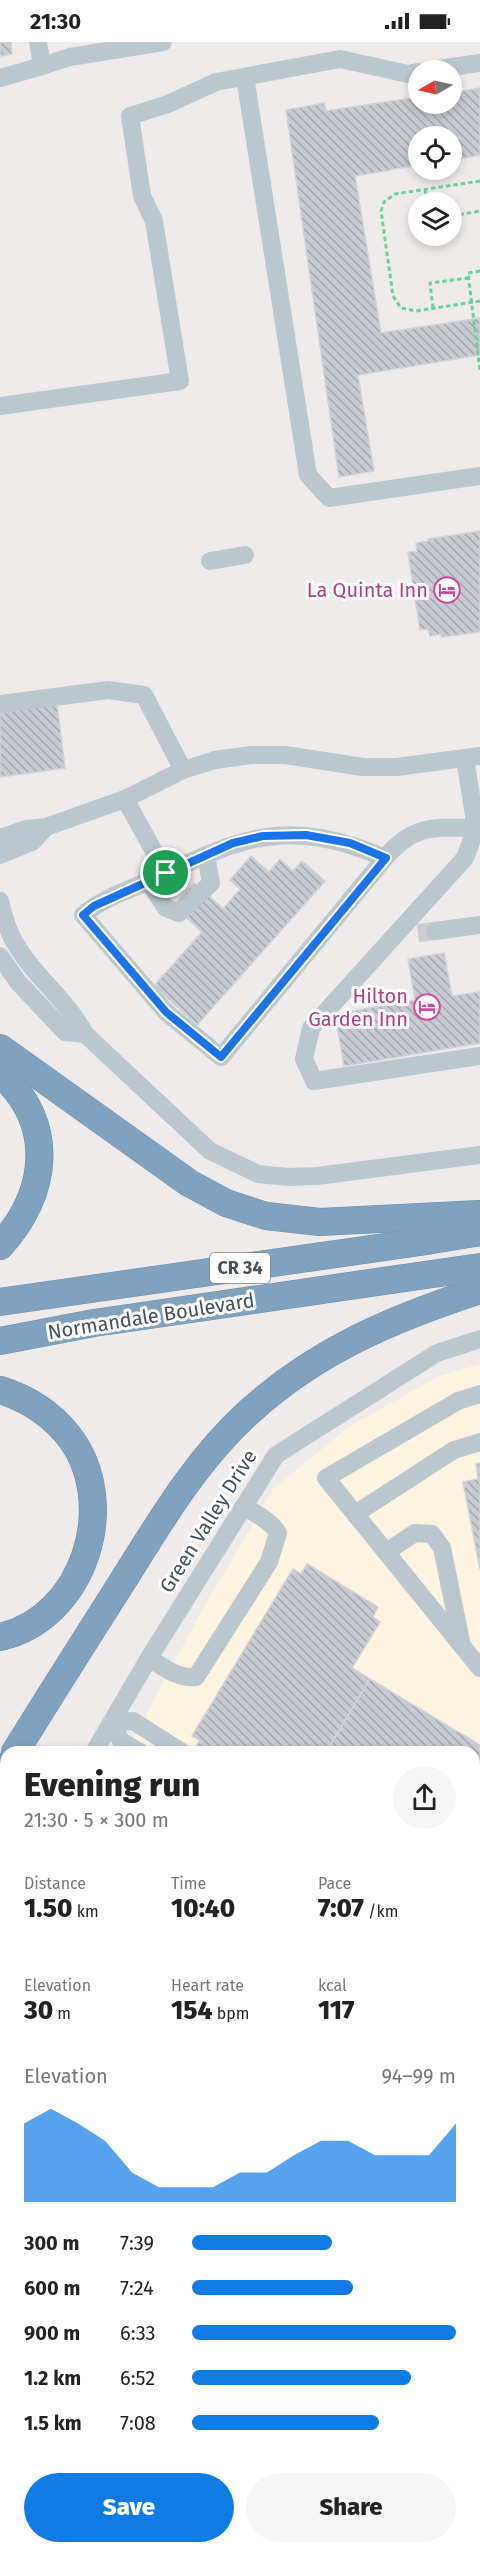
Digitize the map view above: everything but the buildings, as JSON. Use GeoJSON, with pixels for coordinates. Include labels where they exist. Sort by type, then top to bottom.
{"type":"FeatureCollection","features":[{"type":"Feature","properties":{"kind":"highway"},"geometry":{"type":"LineString","coordinates":[[0,1048],[189,1183],[226,1203],[266,1216],[320,1222],[480,1214]]}},
{"type":"Feature","properties":{"kind":"highway"},"geometry":{"type":"LineString","coordinates":[[0,1073],[12,1083],[34,1119],[39,1145],[37,1184],[29,1206],[17,1228],[0,1246]]}},
{"type":"Feature","properties":{"kind":"highway","name":"Normandale Boulevard"},"geometry":{"type":"LineString","coordinates":[[0,1302],[480,1232]]}},
{"type":"Feature","properties":{"kind":"highway","name":"Normandale Boulevard"},"geometry":{"type":"LineString","coordinates":[[0,1341],[94,1323],[480,1267]]}},
{"type":"Feature","properties":{"kind":"highway"},"geometry":{"type":"LineString","coordinates":[[19,1746],[163,1517],[201,1463],[248,1413],[297,1374],[350,1341],[413,1312],[480,1290]]}},
{"type":"Feature","properties":{"kind":"highway"},"geometry":{"type":"LineString","coordinates":[[0,1390],[19,1396],[37,1407],[68,1435],[87,1473],[92,1497],[93,1522],[89,1543],[75,1581],[64,1597],[30,1626],[0,1637]]}},
{"type":"Feature","properties":{"kind":"street"},"geometry":{"type":"LineString","coordinates":[[38,42],[42,66]]}},
{"type":"Feature","properties":{"kind":"street"},"geometry":{"type":"LineString","coordinates":[[0,78],[70,57],[163,42]]}},
{"type":"Feature","properties":{"kind":"street"},"geometry":{"type":"LineString","coordinates":[[0,406],[180,381],[154,221],[142,196],[130,116],[168,104],[216,82],[340,59],[408,74]]}},
{"type":"Feature","properties":{"kind":"street"},"geometry":{"type":"LineString","coordinates":[[462,66],[480,63]]}},
{"type":"Feature","properties":{"kind":"street"},"geometry":{"type":"LineString","coordinates":[[245,76],[308,475],[329,498],[480,476]]}},
{"type":"Feature","properties":{"kind":"street"},"geometry":{"type":"LineString","coordinates":[[210,561],[245,555]]}},
{"type":"Feature","properties":{"kind":"street"},"geometry":{"type":"LineString","coordinates":[[0,704],[108,690],[144,694],[183,770]]}},
{"type":"Feature","properties":{"kind":"street"},"geometry":{"type":"LineString","coordinates":[[0,838],[26,829],[46,828],[125,800],[183,770],[215,760],[251,755],[285,755],[363,767],[397,767],[472,757],[478,828],[465,858],[311,1028],[304,1059],[314,1081],[480,1056]]}},
{"type":"Feature","properties":{"kind":"street"},"geometry":{"type":"LineString","coordinates":[[125,800],[166,873]]}},
{"type":"Feature","properties":{"kind":"street"},"geometry":{"type":"LineString","coordinates":[[386,858],[350,843],[306,835],[263,836],[233,843],[148,880],[94,906],[83,915],[166,1012],[221,1057],[386,858],[397,844],[430,827],[478,828]]}},
{"type":"Feature","properties":{"kind":"street"},"geometry":{"type":"LineString","coordinates":[[0,855],[32,842],[46,828]]}},
{"type":"Feature","properties":{"kind":"street"},"geometry":{"type":"LineString","coordinates":[[148,880],[166,908],[179,913],[211,883],[206,855]]}},
{"type":"Feature","properties":{"kind":"street"},"geometry":{"type":"LineString","coordinates":[[0,901],[14,940],[28,962],[73,1013],[85,1034],[210,1151],[258,1174],[288,1177],[317,1176],[480,1155]]}},
{"type":"Feature","properties":{"kind":"street"},"geometry":{"type":"LineString","coordinates":[[394,936],[480,925]]}},
{"type":"Feature","properties":{"kind":"street"},"geometry":{"type":"LineString","coordinates":[[0,956],[18,982],[65,1032],[85,1034]]}},
{"type":"Feature","properties":{"kind":"street","name":"Green Valley Drive"},"geometry":{"type":"LineString","coordinates":[[98,1746],[149,1658],[276,1455],[437,1353],[480,1339]]}},
{"type":"Feature","properties":{"kind":"street"},"geometry":{"type":"LineString","coordinates":[[474,1657],[326,1478],[458,1401],[480,1394]]}},
{"type":"Feature","properties":{"kind":"street"},"geometry":{"type":"LineString","coordinates":[[355,1514],[454,1450],[480,1442]]}},
{"type":"Feature","properties":{"kind":"street"},"geometry":{"type":"LineString","coordinates":[[149,1658],[176,1674],[188,1678],[196,1677],[269,1562],[278,1533],[275,1527],[243,1507]]}},
{"type":"Feature","properties":{"kind":"street"},"geometry":{"type":"LineString","coordinates":[[386,1552],[415,1533],[432,1534],[438,1540],[474,1657]]}},
{"type":"Feature","properties":{"kind":"street"},"geometry":{"type":"LineString","coordinates":[[130,1746],[121,1741],[112,1723],[132,1721],[172,1746]]}},
{"type":"Feature","properties":{"kind":"path"},"geometry":{"type":"LineString","coordinates":[[480,181],[395,194],[388,197],[381,211],[381,224],[395,302],[406,309],[480,302]]}},
{"type":"Feature","properties":{"kind":"path"},"geometry":{"type":"LineString","coordinates":[[462,214],[480,211]]}},
{"type":"Feature","properties":{"kind":"path"},"geometry":{"type":"LineString","coordinates":[[480,271],[468,273],[480,371]]}},
{"type":"Feature","properties":{"kind":"path"},"geometry":{"type":"LineString","coordinates":[[433,308],[430,282],[468,278]]}},
{"type":"Feature","properties":{"kind":"shaded area"},"geometry":{"type":"Polygon","coordinates":[[[480,1364],[480,1746],[129,1746],[204,1607],[274,1488],[349,1427],[439,1376],[480,1364]]]}},
{"type":"Feature","properties":{"kind":"tunnel"},"geometry":{"type":"LineString","coordinates":[[418,933],[435,931]]}},
{"type":"Feature","properties":{"kind":"place","name":"La Quinta Inn"},"geometry":{"type":"Point","coordinates":[447,590]}},
{"type":"Feature","properties":{"kind":"place","name":"Hilton Garden Inn"},"geometry":{"type":"Point","coordinates":[427,1007]}},
{"type":"Feature","properties":{"kind":"route"},"geometry":{"type":"LineString","coordinates":[[306,835],[350,843],[386,858],[221,1057],[166,1012],[83,915],[94,906],[166,873],[233,843],[263,836],[306,835]]}}]}
